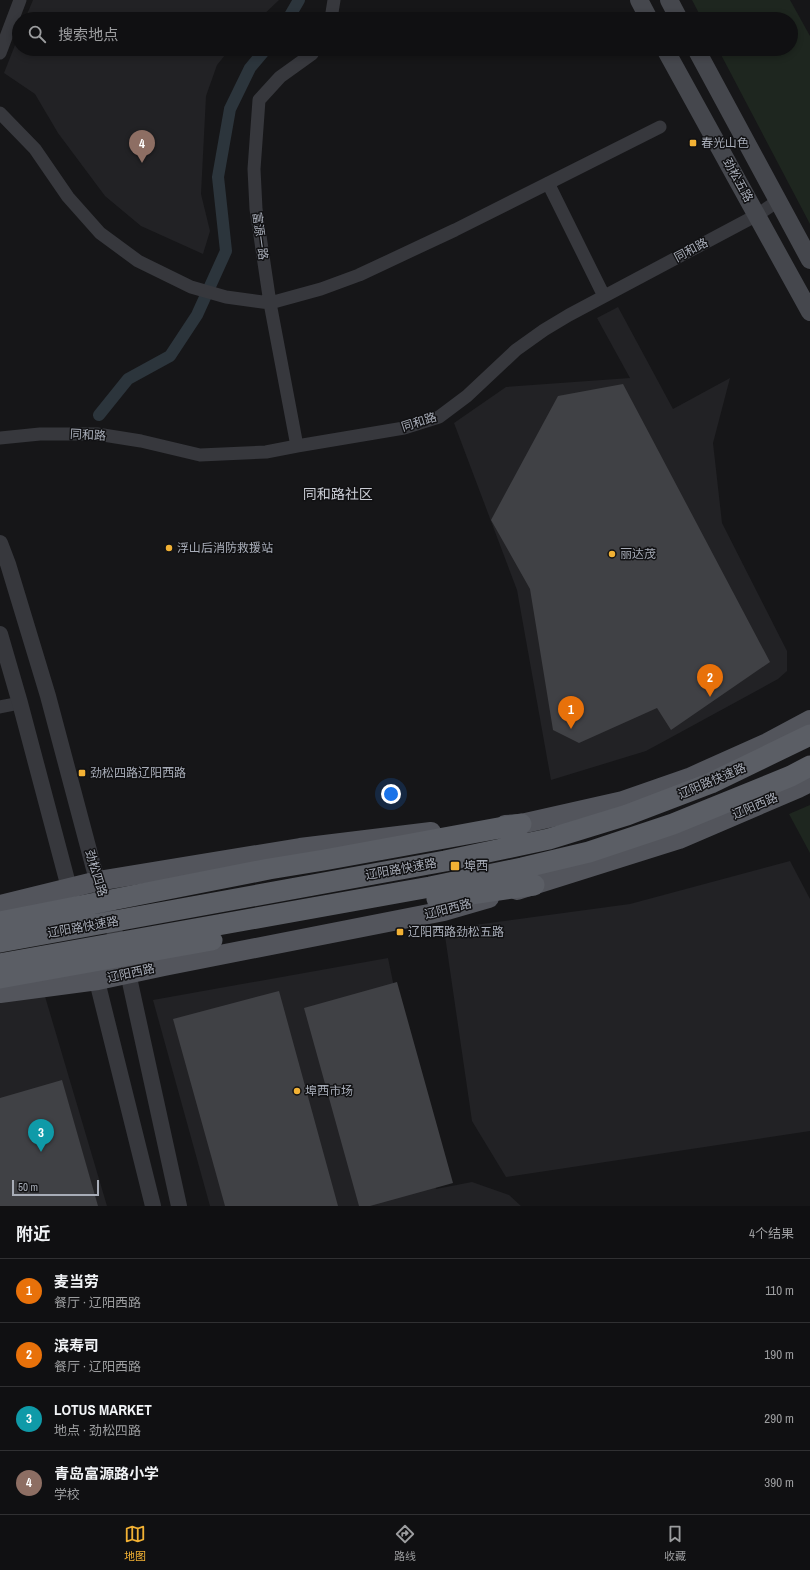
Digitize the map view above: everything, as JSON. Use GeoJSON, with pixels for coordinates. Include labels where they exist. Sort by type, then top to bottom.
{"type":"FeatureCollection","features":[{"type":"Feature","properties":{"kind":"highway","name":"辽阳路快速路"},"geometry":{"type":"LineString","coordinates":[[0,942],[445,860],[549,838],[627,815],[711,783],[810,735]]}},
{"type":"Feature","properties":{"kind":"highway","name":"辽阳路快速路"},"geometry":{"type":"LineString","coordinates":[[0,964],[430,887],[582,854],[673,824],[791,776],[810,766]]}},
{"type":"Feature","properties":{"kind":"highway"},"geometry":{"type":"LineString","coordinates":[[0,922],[270,869],[521,824]]}},
{"type":"Feature","properties":{"kind":"highway"},"geometry":{"type":"LineString","coordinates":[[0,978],[182,946],[358,911],[534,885]]}},
{"type":"Feature","properties":{"kind":"main road"},"geometry":{"type":"LineString","coordinates":[[639,0],[645,12]]}},
{"type":"Feature","properties":{"kind":"main road"},"geometry":{"type":"LineString","coordinates":[[669,0],[676,12]]}},
{"type":"Feature","properties":{"kind":"main road","name":"劲松五路"},"geometry":{"type":"LineString","coordinates":[[669,56],[810,312]]}},
{"type":"Feature","properties":{"kind":"main road"},"geometry":{"type":"LineString","coordinates":[[700,56],[810,260]]}},
{"type":"Feature","properties":{"kind":"main road"},"geometry":{"type":"LineString","coordinates":[[0,905],[98,881],[300,848],[419,833],[521,824],[623,801],[682,780],[767,743],[810,720]]}},
{"type":"Feature","properties":{"kind":"main road","name":"辽阳西路"},"geometry":{"type":"LineString","coordinates":[[0,992],[98,980],[444,911],[534,885],[680,839],[810,782]]}},
{"type":"Feature","properties":{"kind":"street"},"geometry":{"type":"LineString","coordinates":[[15,12],[20,0]]}},
{"type":"Feature","properties":{"kind":"street"},"geometry":{"type":"LineString","coordinates":[[332,12],[334,0]]}},
{"type":"Feature","properties":{"kind":"street"},"geometry":{"type":"LineString","coordinates":[[0,53],[12,21]]}},
{"type":"Feature","properties":{"kind":"street","name":"富源一路"},"geometry":{"type":"LineString","coordinates":[[297,446],[270,303],[256,209],[254,169],[260,100],[280,77],[309,56]]}},
{"type":"Feature","properties":{"kind":"street"},"geometry":{"type":"LineString","coordinates":[[0,113],[35,149],[68,197],[100,233],[138,261],[191,287],[226,297],[270,303],[321,289],[359,275],[455,230],[660,127]]}},
{"type":"Feature","properties":{"kind":"street"},"geometry":{"type":"LineString","coordinates":[[548,183],[604,296]]}},
{"type":"Feature","properties":{"kind":"street","name":"同和路"},"geometry":{"type":"LineString","coordinates":[[0,438],[40,434],[97,434],[141,441],[200,455],[266,452],[404,428],[439,416],[467,396],[516,350],[544,330],[604,296],[757,215],[778,201]]}},
{"type":"Feature","properties":{"kind":"street","name":"劲松四路"},"geometry":{"type":"LineString","coordinates":[[0,543],[8,564],[48,696],[98,881],[128,973],[179,1206]]}},
{"type":"Feature","properties":{"kind":"street"},"geometry":{"type":"LineString","coordinates":[[0,634],[69,889],[98,980],[153,1206]]}},
{"type":"Feature","properties":{"kind":"street"},"geometry":{"type":"LineString","coordinates":[[0,707],[20,704]]}},
{"type":"Feature","properties":{"kind":"shaded area"},"geometry":{"type":"Polygon","coordinates":[[[33,0],[279,0],[266,12],[28,12],[33,0]]]}},
{"type":"Feature","properties":{"kind":"shaded area"},"geometry":{"type":"Polygon","coordinates":[[[692,0],[790,0],[797,12],[698,12],[692,0]]]}},
{"type":"Feature","properties":{"kind":"shaded area"},"geometry":{"type":"Polygon","coordinates":[[[798,14],[810,36],[810,224],[722,56],[798,56],[798,14]]]}},
{"type":"Feature","properties":{"kind":"shaded area"},"geometry":{"type":"Polygon","coordinates":[[[12,53],[12,56],[224,56],[217,65],[206,96],[201,194],[210,231],[203,254],[141,226],[105,196],[58,133],[35,94],[4,73],[12,53]]]}},
{"type":"Feature","properties":{"kind":"shaded area","name":"丽达茂"},"geometry":{"type":"Polygon","coordinates":[[[618,307],[673,409],[730,378],[713,443],[722,523],[787,651],[787,671],[778,679],[646,751],[551,780],[517,590],[454,423],[506,387],[630,378],[597,318],[618,307]]]}},
{"type":"Feature","properties":{"kind":"shaded area"},"geometry":{"type":"Polygon","coordinates":[[[810,805],[810,853],[789,814],[810,805]]]}},
{"type":"Feature","properties":{"kind":"shaded area"},"geometry":{"type":"Polygon","coordinates":[[[790,861],[810,899],[810,1131],[506,1177],[472,1121],[444,929],[630,904],[790,861]]]}},
{"type":"Feature","properties":{"kind":"shaded area","name":"埠西市场"},"geometry":{"type":"Polygon","coordinates":[[[388,958],[436,1189],[472,1182],[509,1195],[521,1206],[210,1206],[153,1000],[388,958]]]}},
{"type":"Feature","properties":{"kind":"shaded area"},"geometry":{"type":"Polygon","coordinates":[[[44,993],[107,1206],[0,1206],[0,999],[44,993]]]}},
{"type":"Feature","properties":{"kind":"building","name":"丽达茂"},"geometry":{"type":"Polygon","coordinates":[[[623,384],[770,662],[671,730],[657,708],[579,743],[553,730],[530,589],[491,520],[558,396],[623,384]]]}},
{"type":"Feature","properties":{"kind":"building"},"geometry":{"type":"Polygon","coordinates":[[[397,982],[453,1183],[370,1206],[359,1206],[304,1008],[397,982]]]}},
{"type":"Feature","properties":{"kind":"building"},"geometry":{"type":"Polygon","coordinates":[[[279,991],[338,1206],[225,1206],[173,1019],[279,991]]]}},
{"type":"Feature","properties":{"kind":"building"},"geometry":{"type":"Polygon","coordinates":[[[62,1080],[98,1206],[0,1206],[0,1098],[62,1080]]]}},
{"type":"Feature","properties":{"kind":"waterway"},"geometry":{"type":"LineString","coordinates":[[292,12],[299,0]]}},
{"type":"Feature","properties":{"kind":"waterway"},"geometry":{"type":"LineString","coordinates":[[99,415],[128,379],[170,356],[197,315],[226,251],[218,177],[230,109],[250,68],[260,56]]}},
{"type":"Feature","properties":{"kind":"place","name":"春光山色"},"geometry":{"type":"Point","coordinates":[693,143]}},
{"type":"Feature","properties":{"kind":"place","name":"青岛富源路小学"},"geometry":{"type":"Point","coordinates":[142,163]}},
{"type":"Feature","properties":{"kind":"place","name":"浮山后消防救援站"},"geometry":{"type":"Point","coordinates":[169,548]}},
{"type":"Feature","properties":{"kind":"place","name":"丽达茂"},"geometry":{"type":"Point","coordinates":[612,554]}},
{"type":"Feature","properties":{"kind":"place","name":"滨寿司"},"geometry":{"type":"Point","coordinates":[710,697]}},
{"type":"Feature","properties":{"kind":"place","name":"麦当劳"},"geometry":{"type":"Point","coordinates":[571,729]}},
{"type":"Feature","properties":{"kind":"place","name":"劲松四路辽阳西路"},"geometry":{"type":"Point","coordinates":[82,773]}},
{"type":"Feature","properties":{"kind":"place","name":"埠西"},"geometry":{"type":"Point","coordinates":[455,866]}},
{"type":"Feature","properties":{"kind":"place","name":"辽阳西路劲松五路"},"geometry":{"type":"Point","coordinates":[400,932]}},
{"type":"Feature","properties":{"kind":"place","name":"埠西市场"},"geometry":{"type":"Point","coordinates":[297,1091]}},
{"type":"Feature","properties":{"kind":"place","name":"LOTUS MARKET"},"geometry":{"type":"Point","coordinates":[41,1152]}},
{"type":"Feature","properties":{"kind":"district","name":"同和路社区"},"geometry":{"type":"Point","coordinates":[338,494]}}]}
